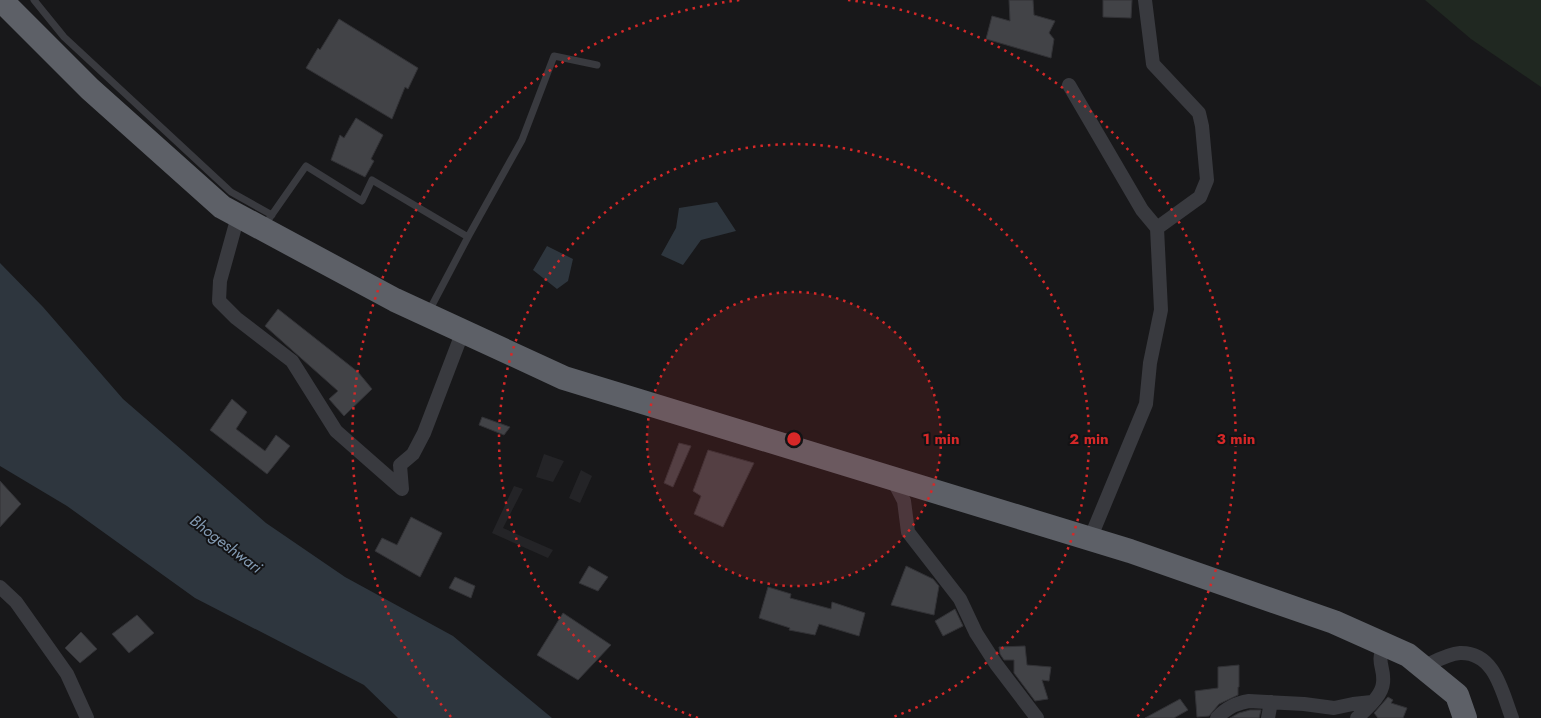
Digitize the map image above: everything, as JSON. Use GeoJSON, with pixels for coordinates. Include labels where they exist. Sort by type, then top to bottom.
{"type":"FeatureCollection","features":[{"type":"Feature","properties":{"kind":"highway"},"geometry":{"type":"LineString","coordinates":[[3,6],[90,89],[222,207],[238,216],[268,222],[395,300],[564,378],[1139,554],[1334,622],[1408,655],[1457,695],[1465,718]]}},
{"type":"Feature","properties":{"kind":"street"},"geometry":{"type":"LineString","coordinates":[[1145,0],[1153,64],[1198,113],[1202,126],[1207,180],[1200,197],[1156,228]]}},
{"type":"Feature","properties":{"kind":"street"},"geometry":{"type":"LineString","coordinates":[[1068,85],[1142,210],[1156,228],[1161,310],[1150,363],[1146,404],[1090,539]]}},
{"type":"Feature","properties":{"kind":"street"},"geometry":{"type":"LineString","coordinates":[[238,216],[220,281],[219,301],[236,318],[292,361],[336,431],[402,490],[400,465],[412,454],[424,433],[463,331]]}},
{"type":"Feature","properties":{"kind":"street"},"geometry":{"type":"LineString","coordinates":[[892,478],[904,501],[908,532],[960,599],[976,633],[996,664],[1037,718]]}},
{"type":"Feature","properties":{"kind":"street"},"geometry":{"type":"LineString","coordinates":[[0,587],[16,602],[67,674],[87,718]]}},
{"type":"Feature","properties":{"kind":"street"},"geometry":{"type":"LineString","coordinates":[[1357,718],[1384,685],[1380,654],[1385,644]]}},
{"type":"Feature","properties":{"kind":"street"},"geometry":{"type":"LineString","coordinates":[[1423,667],[1459,653],[1470,654],[1480,659],[1493,670],[1498,679],[1512,718]]}},
{"type":"Feature","properties":{"kind":"street"},"geometry":{"type":"LineString","coordinates":[[1218,718],[1225,710],[1242,702],[1271,702],[1334,713],[1353,704],[1372,702]]}},
{"type":"Feature","properties":{"kind":"street"},"geometry":{"type":"LineString","coordinates":[[1268,718],[1271,702]]}},
{"type":"Feature","properties":{"kind":"lane"},"geometry":{"type":"LineString","coordinates":[[34,0],[64,37],[231,192],[268,222],[306,166],[362,202],[372,180],[468,236]]}},
{"type":"Feature","properties":{"kind":"lane"},"geometry":{"type":"LineString","coordinates":[[427,315],[468,236],[522,140],[554,56],[597,65]]}},
{"type":"Feature","properties":{"kind":"shaded area"},"geometry":{"type":"Polygon","coordinates":[[[1425,0],[1541,0],[1541,87],[1471,39],[1425,0]]]}},
{"type":"Feature","properties":{"kind":"shaded area"},"geometry":{"type":"Polygon","coordinates":[[[544,454],[564,461],[553,482],[536,477],[544,454]]]}},
{"type":"Feature","properties":{"kind":"shaded area"},"geometry":{"type":"Polygon","coordinates":[[[581,470],[592,476],[580,503],[569,498],[581,470]]]}},
{"type":"Feature","properties":{"kind":"shaded area"},"geometry":{"type":"Polygon","coordinates":[[[514,486],[523,489],[503,528],[553,550],[548,558],[492,533],[514,486]]]}},
{"type":"Feature","properties":{"kind":"water"},"geometry":{"type":"Polygon","coordinates":[[[717,202],[736,231],[701,240],[683,265],[661,255],[676,228],[679,208],[717,202]]]}},
{"type":"Feature","properties":{"kind":"water"},"geometry":{"type":"Polygon","coordinates":[[[547,246],[573,259],[568,281],[557,289],[533,270],[547,246]]]}},
{"type":"Feature","properties":{"kind":"water","name":"Bhogeshwari"},"geometry":{"type":"Polygon","coordinates":[[[0,263],[43,307],[123,399],[266,523],[345,577],[453,636],[552,718],[398,718],[364,685],[195,598],[67,506],[0,466],[0,263]]]}},
{"type":"Feature","properties":{"kind":"building"},"geometry":{"type":"Polygon","coordinates":[[[1009,0],[1033,0],[1034,15],[1055,21],[1049,33],[1054,39],[1051,58],[986,39],[992,16],[1010,21],[1009,0]]]}},
{"type":"Feature","properties":{"kind":"building"},"geometry":{"type":"Polygon","coordinates":[[[1103,0],[1132,0],[1131,18],[1103,17],[1103,0]]]}},
{"type":"Feature","properties":{"kind":"building"},"geometry":{"type":"Polygon","coordinates":[[[339,19],[418,68],[408,89],[405,87],[392,119],[306,68],[318,48],[320,50],[339,19]]]}},
{"type":"Feature","properties":{"kind":"building"},"geometry":{"type":"Polygon","coordinates":[[[356,118],[383,135],[371,159],[374,161],[365,177],[331,160],[340,135],[344,138],[356,118]]]}},
{"type":"Feature","properties":{"kind":"building"},"geometry":{"type":"Polygon","coordinates":[[[278,309],[358,372],[372,389],[344,416],[329,399],[338,391],[265,326],[278,309]]]}},
{"type":"Feature","properties":{"kind":"building"},"geometry":{"type":"Polygon","coordinates":[[[232,399],[247,412],[236,429],[265,451],[276,435],[290,446],[267,474],[210,430],[232,399]]]}},
{"type":"Feature","properties":{"kind":"building"},"geometry":{"type":"Polygon","coordinates":[[[482,417],[510,427],[504,435],[479,425],[482,417]]]}},
{"type":"Feature","properties":{"kind":"building"},"geometry":{"type":"Polygon","coordinates":[[[679,443],[691,446],[673,487],[664,483],[679,443]]]}},
{"type":"Feature","properties":{"kind":"building"},"geometry":{"type":"Polygon","coordinates":[[[708,450],[754,463],[723,527],[694,514],[701,496],[693,491],[708,450]]]}},
{"type":"Feature","properties":{"kind":"building"},"geometry":{"type":"Polygon","coordinates":[[[0,481],[21,504],[0,527],[0,481]]]}},
{"type":"Feature","properties":{"kind":"building"},"geometry":{"type":"Polygon","coordinates":[[[411,517],[442,533],[420,577],[375,551],[382,538],[397,545],[411,517]]]}},
{"type":"Feature","properties":{"kind":"building"},"geometry":{"type":"Polygon","coordinates":[[[589,566],[608,577],[598,591],[579,583],[589,566]]]}},
{"type":"Feature","properties":{"kind":"building"},"geometry":{"type":"Polygon","coordinates":[[[906,566],[933,579],[939,586],[934,615],[891,605],[906,566]]]}},
{"type":"Feature","properties":{"kind":"building"},"geometry":{"type":"Polygon","coordinates":[[[455,577],[475,586],[471,598],[449,588],[455,577]]]}},
{"type":"Feature","properties":{"kind":"building"},"geometry":{"type":"Polygon","coordinates":[[[768,587],[791,594],[790,598],[831,609],[832,602],[865,613],[859,636],[819,624],[815,635],[789,630],[790,628],[759,618],[768,587]]]}},
{"type":"Feature","properties":{"kind":"building"},"geometry":{"type":"Polygon","coordinates":[[[955,609],[963,626],[943,636],[935,621],[955,609]]]}},
{"type":"Feature","properties":{"kind":"building"},"geometry":{"type":"Polygon","coordinates":[[[563,613],[611,645],[578,680],[537,655],[563,613]]]}},
{"type":"Feature","properties":{"kind":"building"},"geometry":{"type":"Polygon","coordinates":[[[137,615],[154,633],[129,653],[112,634],[137,615]]]}},
{"type":"Feature","properties":{"kind":"building"},"geometry":{"type":"Polygon","coordinates":[[[81,632],[97,649],[80,663],[65,648],[81,632]]]}},
{"type":"Feature","properties":{"kind":"building"},"geometry":{"type":"Polygon","coordinates":[[[1025,646],[1027,665],[1051,667],[1049,681],[1042,680],[1048,699],[1035,701],[1014,673],[1014,660],[1004,660],[1000,654],[999,647],[1025,646]]]}},
{"type":"Feature","properties":{"kind":"building"},"geometry":{"type":"Polygon","coordinates":[[[1239,665],[1238,695],[1219,704],[1209,716],[1197,717],[1195,691],[1218,688],[1218,667],[1239,665]]]}},
{"type":"Feature","properties":{"kind":"building"},"geometry":{"type":"Polygon","coordinates":[[[1388,697],[1393,700],[1391,703],[1407,708],[1403,718],[1378,718],[1374,713],[1388,697]]]}},
{"type":"Feature","properties":{"kind":"building"},"geometry":{"type":"Polygon","coordinates":[[[1180,699],[1188,710],[1174,718],[1145,718],[1180,699]]]}},
{"type":"Feature","properties":{"kind":"building"},"geometry":{"type":"Polygon","coordinates":[[[1261,710],[1259,718],[1230,718],[1239,713],[1261,710]]]}}]}
